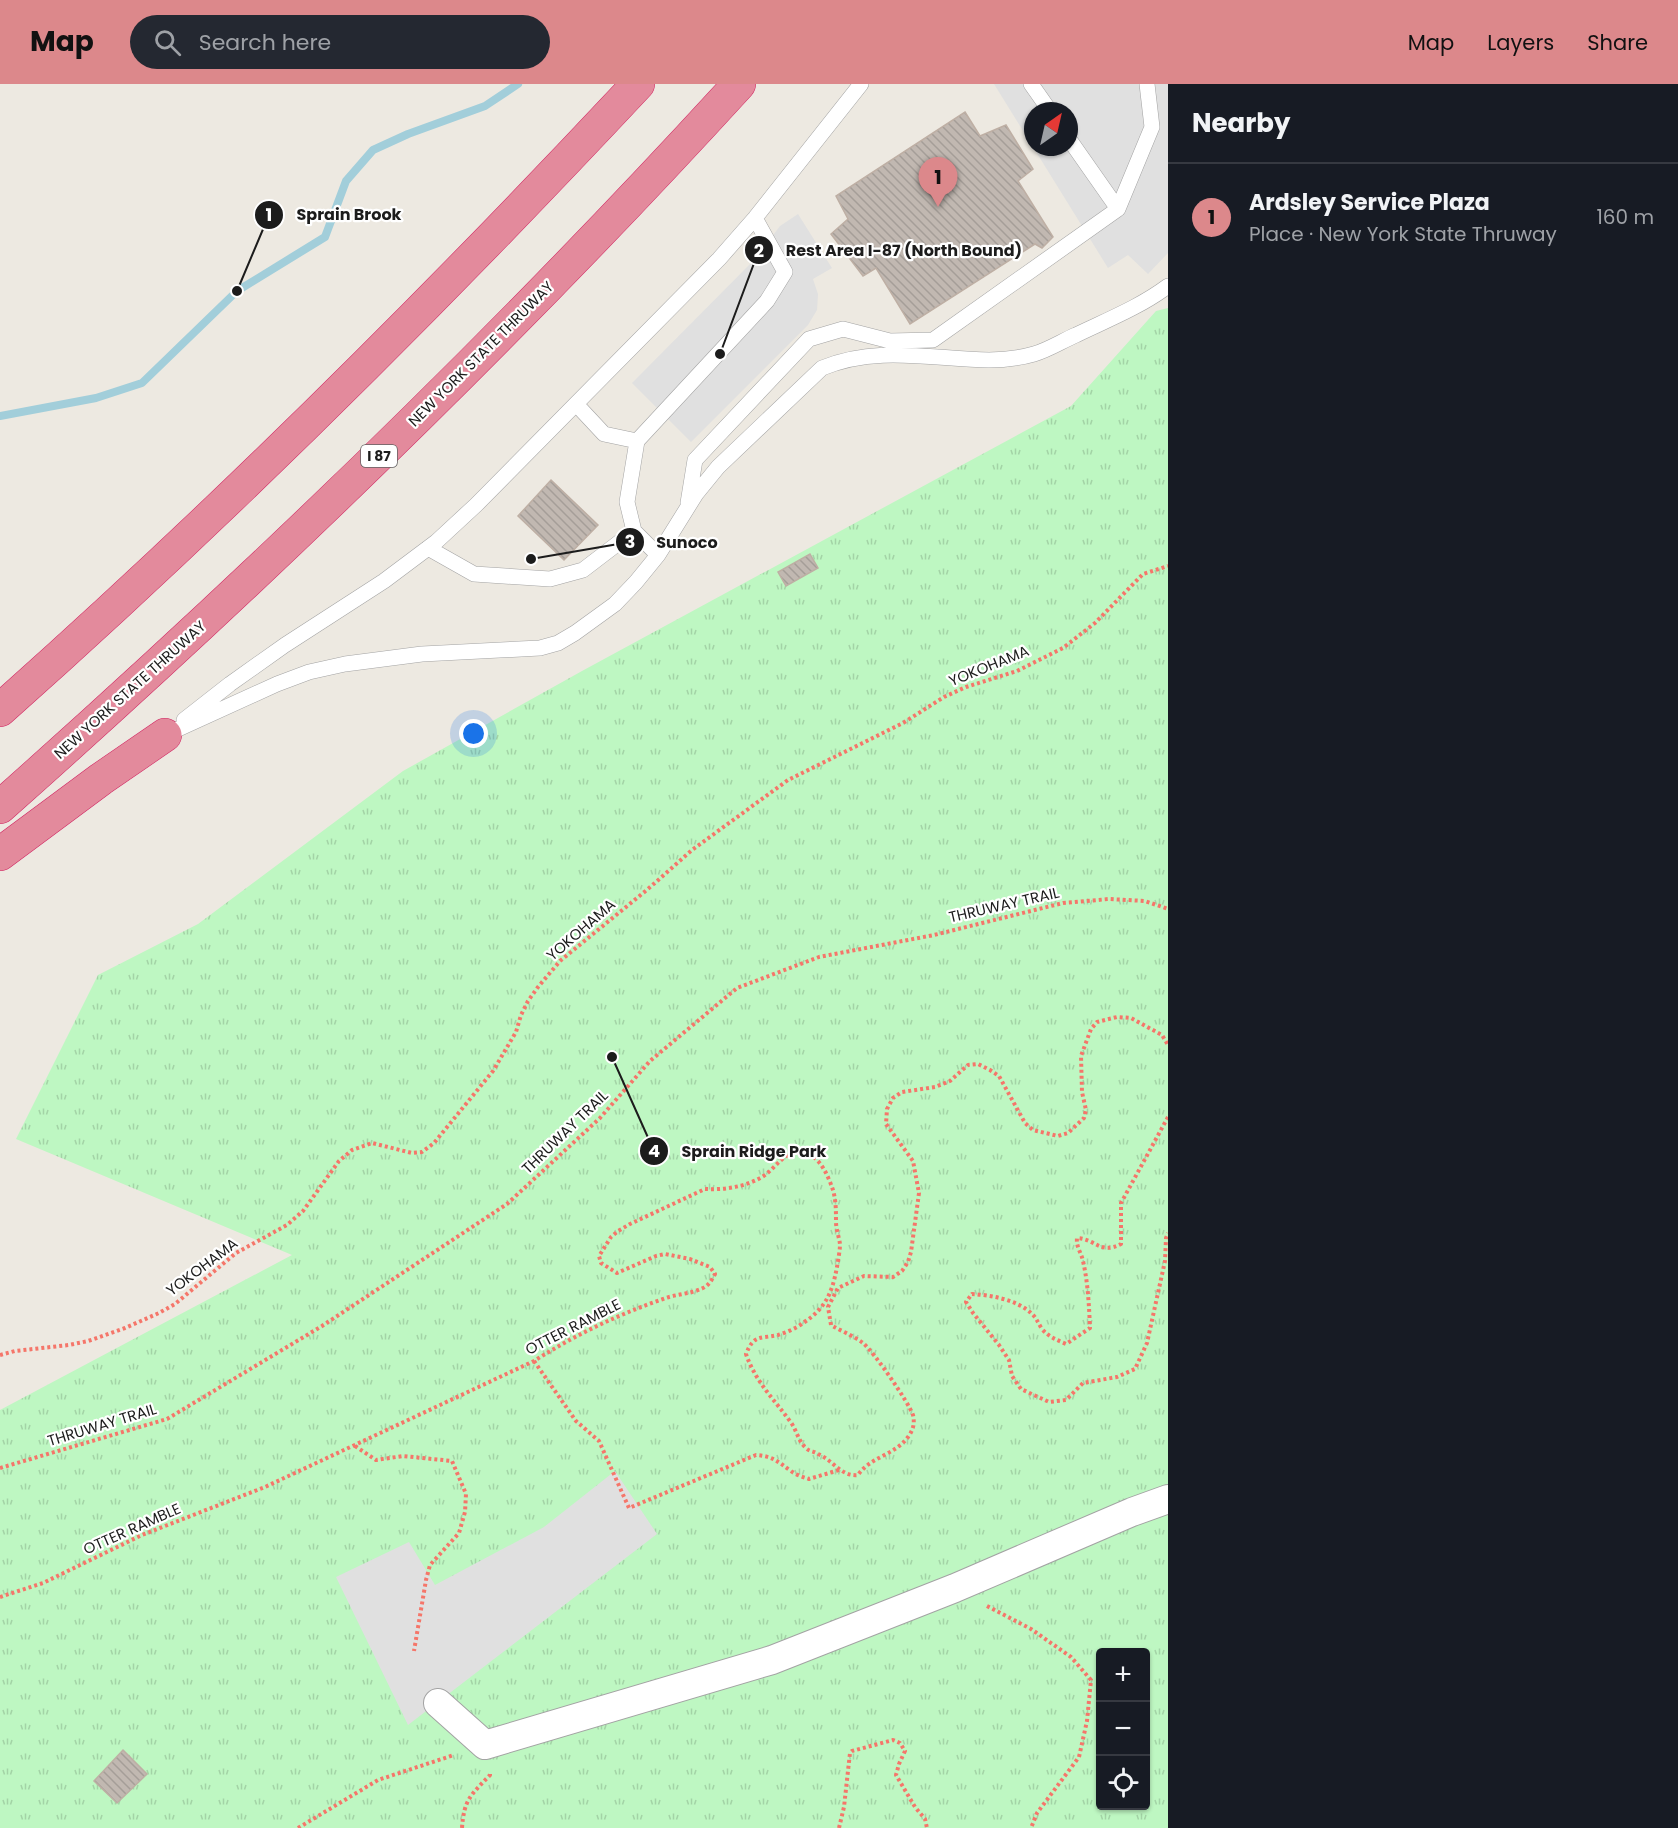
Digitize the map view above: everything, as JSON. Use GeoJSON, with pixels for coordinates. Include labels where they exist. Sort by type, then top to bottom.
{"type":"FeatureCollection","features":[{"type":"Feature","properties":{"kind":"highway"},"geometry":{"type":"LineString","coordinates":[[0,710],[205,522],[356,376],[501,230],[638,84]]}},
{"type":"Feature","properties":{"kind":"highway","name":"NEW YORK STATE THRUWAY"},"geometry":{"type":"LineString","coordinates":[[0,807],[222,607],[390,446],[593,240],[739,84]]}},
{"type":"Feature","properties":{"kind":"highway"},"geometry":{"type":"LineString","coordinates":[[0,854],[165,735]]}},
{"type":"Feature","properties":{"kind":"street"},"geometry":{"type":"LineString","coordinates":[[438,1703],[485,1745],[772,1660],[955,1588],[1132,1512],[1168,1499]]}},
{"type":"Feature","properties":{"kind":"lane"},"geometry":{"type":"LineString","coordinates":[[165,735],[230,684],[285,645],[384,581],[428,548],[476,505],[719,259],[755,218],[861,84]]}},
{"type":"Feature","properties":{"kind":"lane"},"geometry":{"type":"LineString","coordinates":[[1031,84],[1044,102]]}},
{"type":"Feature","properties":{"kind":"lane"},"geometry":{"type":"LineString","coordinates":[[687,509],[695,460],[809,339],[843,329],[890,341],[933,340],[1118,209],[1152,126],[1147,84]]}},
{"type":"Feature","properties":{"kind":"lane"},"geometry":{"type":"LineString","coordinates":[[1078,152],[1118,209]]}},
{"type":"Feature","properties":{"kind":"lane"},"geometry":{"type":"LineString","coordinates":[[658,555],[634,531],[627,502],[637,441],[767,301],[785,272],[755,218]]}},
{"type":"Feature","properties":{"kind":"lane"},"geometry":{"type":"LineString","coordinates":[[165,735],[277,684],[309,672],[383,658],[540,648],[558,643],[594,620],[636,582],[658,555],[696,494],[718,466],[822,368],[841,360],[866,356],[929,356],[990,360],[1035,354],[1146,302],[1168,286]]}},
{"type":"Feature","properties":{"kind":"lane"},"geometry":{"type":"LineString","coordinates":[[576,404],[604,434],[637,441]]}},
{"type":"Feature","properties":{"kind":"lane"},"geometry":{"type":"LineString","coordinates":[[428,548],[474,574],[550,579],[583,570],[634,531]]}},
{"type":"Feature","properties":{"kind":"path","name":"YOKOHAMA"},"geometry":{"type":"LineString","coordinates":[[0,1355],[88,1341],[126,1328],[175,1304],[236,1253],[287,1225],[303,1211],[339,1161],[352,1150],[372,1143],[412,1153],[422,1152],[434,1143],[493,1071],[516,1032],[528,1001],[560,961],[692,850],[788,780],[903,723],[944,697],[966,687],[1017,671],[1063,648],[1095,623],[1143,574],[1168,566]]}},
{"type":"Feature","properties":{"kind":"path","name":"THRUWAY TRAIL"},"geometry":{"type":"LineString","coordinates":[[0,1468],[167,1419],[322,1326],[507,1204],[600,1118],[650,1061],[737,988],[819,957],[934,934],[1063,903],[1109,899],[1145,901],[1168,909]]}},
{"type":"Feature","properties":{"kind":"path"},"geometry":{"type":"LineString","coordinates":[[534,1361],[576,1421],[599,1441],[629,1508],[756,1455],[776,1460],[792,1472],[809,1479],[839,1470],[850,1476],[858,1475],[863,1467],[873,1460],[886,1456],[907,1439],[914,1427],[913,1415],[907,1404],[875,1356],[863,1342],[831,1325],[828,1307],[838,1288],[850,1282],[864,1276],[893,1277],[902,1271],[912,1252],[919,1193],[912,1161],[886,1124],[887,1109],[893,1098],[902,1092],[935,1087],[950,1081],[968,1065],[978,1064],[999,1076],[1025,1123],[1033,1130],[1058,1136],[1068,1133],[1084,1118],[1086,1110],[1082,1092],[1081,1056],[1090,1029],[1097,1022],[1117,1017],[1131,1018],[1162,1035],[1168,1045]]}},
{"type":"Feature","properties":{"kind":"path"},"geometry":{"type":"LineString","coordinates":[[1168,1117],[1121,1203],[1121,1244],[1105,1249],[1084,1238],[1077,1238],[1088,1293],[1090,1328],[1066,1344],[1052,1338],[1034,1315],[1023,1306],[987,1294],[972,1293],[966,1302],[1009,1360],[1012,1376],[1022,1389],[1049,1402],[1066,1401],[1083,1383],[1117,1377],[1135,1369],[1147,1343],[1165,1261],[1168,1233]]}},
{"type":"Feature","properties":{"kind":"path","name":"OTTER RAMBLE"},"geometry":{"type":"LineString","coordinates":[[0,1597],[43,1583],[142,1535],[266,1487],[534,1361],[602,1322],[665,1298],[703,1288],[712,1281],[715,1274],[710,1267],[690,1259],[665,1254],[617,1273],[601,1263],[599,1256],[611,1237],[630,1224],[705,1189],[743,1185],[763,1176],[784,1156],[794,1152],[806,1153],[815,1157],[823,1168],[834,1195],[840,1246],[834,1286],[826,1302],[802,1324],[778,1335],[766,1335],[756,1339],[750,1344],[746,1354],[752,1370],[792,1425],[804,1446],[818,1453],[839,1470]]}},
{"type":"Feature","properties":{"kind":"path"},"geometry":{"type":"LineString","coordinates":[[354,1446],[376,1460],[403,1456],[452,1461],[466,1494],[465,1512],[459,1533],[430,1564],[414,1651]]}},
{"type":"Feature","properties":{"kind":"path"},"geometry":{"type":"LineString","coordinates":[[955,1588],[1031,1629],[1071,1658],[1091,1680],[1087,1721],[1079,1757],[1037,1813],[1031,1828]]}},
{"type":"Feature","properties":{"kind":"path"},"geometry":{"type":"LineString","coordinates":[[839,1828],[844,1807],[850,1754],[852,1751],[893,1740],[900,1743],[905,1752],[896,1775],[925,1819],[927,1828]]}},
{"type":"Feature","properties":{"kind":"path"},"geometry":{"type":"LineString","coordinates":[[298,1828],[378,1780],[485,1745],[484,1756],[489,1765],[490,1775],[471,1796],[463,1809],[462,1828]]}},
{"type":"Feature","properties":{"kind":"green space"},"geometry":{"type":"Polygon","coordinates":[[[1168,308],[1168,1828],[0,1828],[0,1410],[292,1255],[16,1139],[98,975],[198,924],[403,771],[582,671],[1071,406],[1156,311],[1168,308]]]}},
{"type":"Feature","properties":{"kind":"shaded area"},"geometry":{"type":"Polygon","coordinates":[[[994,84],[1168,84],[1168,253],[1148,274],[1128,255],[1108,268],[1039,156],[1078,156],[1078,102],[1024,102],[1024,132],[994,84]]]}},
{"type":"Feature","properties":{"kind":"shaded area"},"geometry":{"type":"Polygon","coordinates":[[[798,214],[832,268],[813,279],[818,294],[817,310],[808,325],[691,442],[632,383],[756,258],[780,226],[798,214]]]}},
{"type":"Feature","properties":{"kind":"shaded area"},"geometry":{"type":"Polygon","coordinates":[[[615,1471],[657,1534],[408,1725],[336,1577],[409,1542],[435,1585],[544,1527],[615,1471]]]}},
{"type":"Feature","properties":{"kind":"building"},"geometry":{"type":"Polygon","coordinates":[[[965,112],[980,136],[1006,125],[1033,169],[1018,181],[1053,237],[1042,248],[1035,244],[910,324],[876,268],[863,276],[831,234],[848,219],[836,196],[965,112]]]}},
{"type":"Feature","properties":{"kind":"building"},"geometry":{"type":"Polygon","coordinates":[[[551,480],[598,525],[564,560],[518,516],[551,480]]]}},
{"type":"Feature","properties":{"kind":"building"},"geometry":{"type":"Polygon","coordinates":[[[810,554],[818,568],[786,586],[778,572],[810,554]]]}},
{"type":"Feature","properties":{"kind":"building"},"geometry":{"type":"Polygon","coordinates":[[[123,1750],[147,1774],[117,1803],[94,1781],[123,1750]]]}},
{"type":"Feature","properties":{"kind":"waterway"},"geometry":{"type":"LineString","coordinates":[[0,416],[96,398],[142,383],[237,291],[325,237],[346,181],[373,150],[408,134],[485,106],[518,84]]}},
{"type":"Feature","properties":{"kind":"place","name":"Ardsley Service Plaza"},"geometry":{"type":"Point","coordinates":[938,207]}},
{"type":"Feature","properties":{"kind":"place","name":"Sprain Brook"},"geometry":{"type":"Point","coordinates":[237,291]}},
{"type":"Feature","properties":{"kind":"place","name":"Rest Area I-87 (North Bound)"},"geometry":{"type":"Point","coordinates":[720,354]}},
{"type":"Feature","properties":{"kind":"place","name":"Sunoco"},"geometry":{"type":"Point","coordinates":[531,559]}},
{"type":"Feature","properties":{"kind":"place","name":"Sprain Ridge Park"},"geometry":{"type":"Point","coordinates":[612,1057]}}]}
